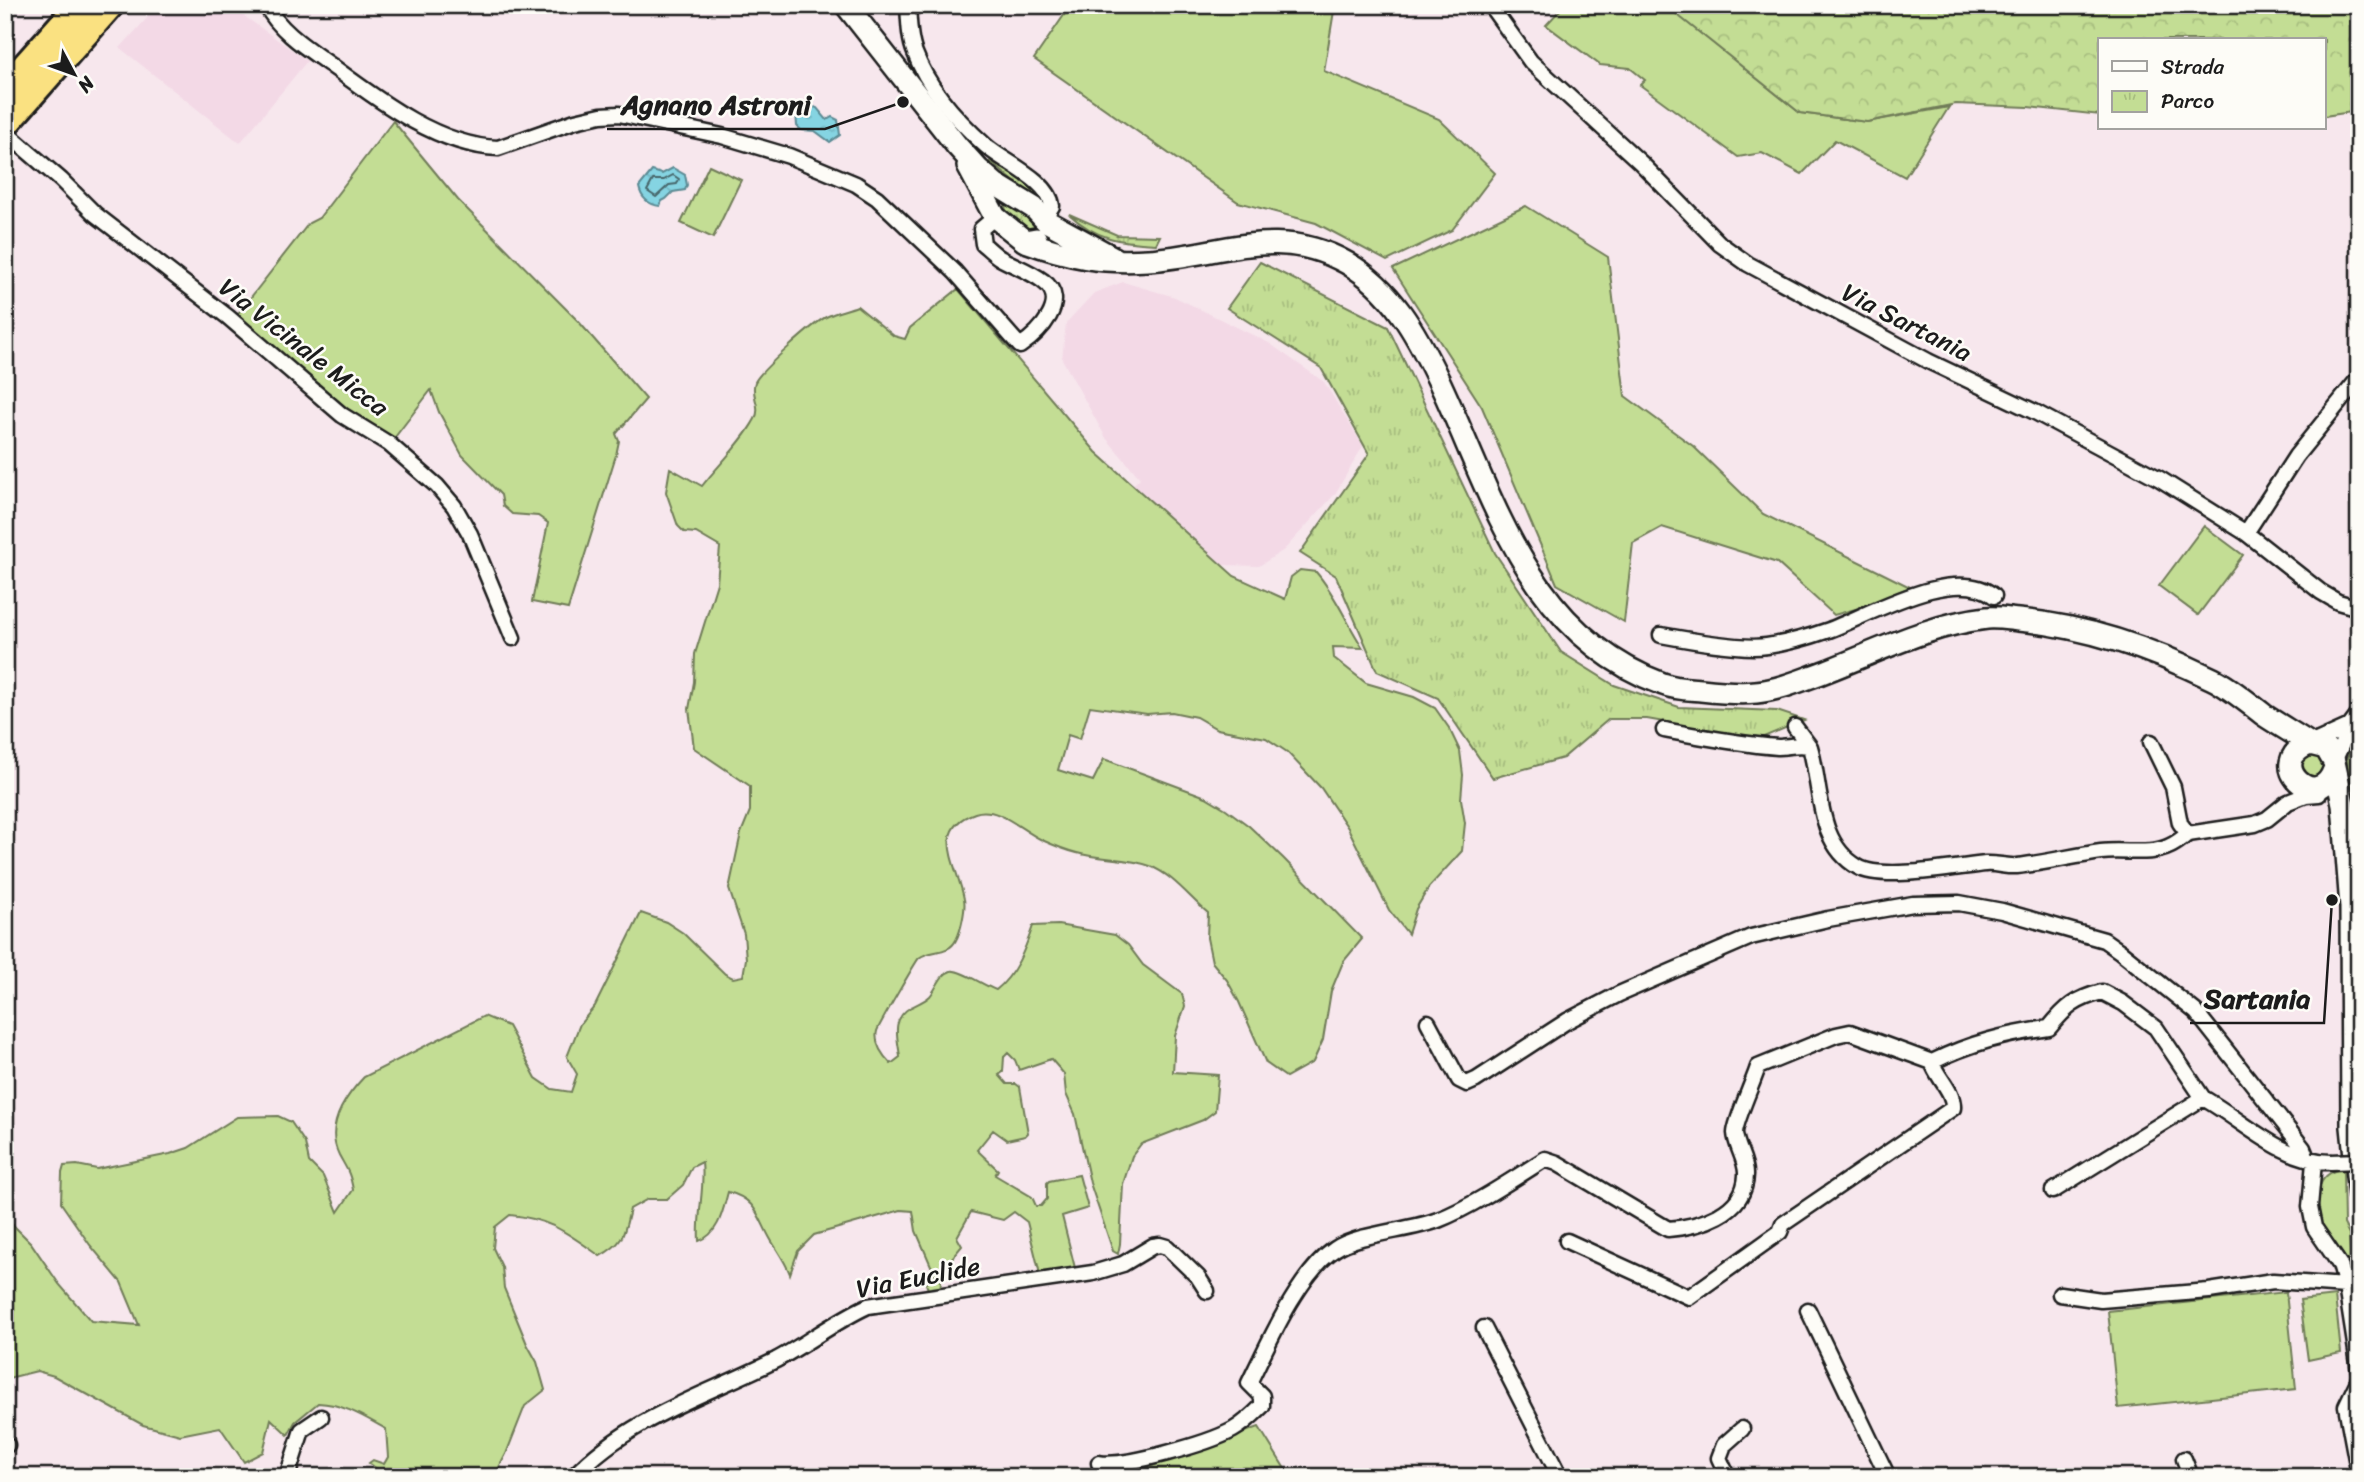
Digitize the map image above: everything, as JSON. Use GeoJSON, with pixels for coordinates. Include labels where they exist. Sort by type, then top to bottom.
{"type":"FeatureCollection","features":[{"type":"Feature","properties":{"kind":"highway"},"geometry":{"type":"LineString","coordinates":[[5,89],[80,5]]}},
{"type":"Feature","properties":{"kind":"highway"},"geometry":{"type":"LineString","coordinates":[[8,130],[110,5]]}},
{"type":"Feature","properties":{"kind":"street"},"geometry":{"type":"LineString","coordinates":[[265,5],[272,18],[289,33],[387,107],[425,126],[484,148],[498,148],[575,121],[619,114],[765,147],[856,184],[877,198],[955,272],[1020,346],[1030,339],[1050,314],[1055,305],[1052,290],[1045,282],[998,257],[982,244],[981,229],[997,218],[1001,203],[1038,208]]}},
{"type":"Feature","properties":{"kind":"street"},"geometry":{"type":"LineString","coordinates":[[846,5],[957,146],[987,177],[1117,260]]}},
{"type":"Feature","properties":{"kind":"street"},"geometry":{"type":"LineString","coordinates":[[908,5],[913,50],[934,87],[988,148],[1027,175],[1038,208],[1042,234],[1038,239],[1025,241]]}},
{"type":"Feature","properties":{"kind":"street","name":"Via Sartania"},"geometry":{"type":"LineString","coordinates":[[1490,5],[1531,62],[1641,163],[1720,244],[1748,264],[1928,361],[2035,412],[2160,478],[2246,533],[2321,592],[2338,602],[2359,608]]}},
{"type":"Feature","properties":{"kind":"street","name":"Via Vicinale Micca"},"geometry":{"type":"LineString","coordinates":[[8,130],[95,214],[228,317],[342,415],[389,444],[437,486],[454,506],[470,534],[513,638]]}},
{"type":"Feature","properties":{"kind":"street"},"geometry":{"type":"LineString","coordinates":[[957,146],[997,218],[1025,241],[1087,260],[1162,259],[1255,243],[1284,243],[1306,247],[1339,259],[1370,280],[1408,320],[1421,344],[1497,512],[1527,571],[1569,625],[1592,646],[1625,668],[1669,687],[1725,693],[1757,692],[1795,683],[1916,634],[1957,622],[2012,619],[2049,623],[2087,631],[2127,644],[2214,679],[2264,715],[2303,749],[2326,748],[2334,766],[2343,804],[2351,907],[2353,1127],[2359,1195]]}},
{"type":"Feature","properties":{"kind":"street"},"geometry":{"type":"LineString","coordinates":[[2246,533],[2296,456],[2359,378]]}},
{"type":"Feature","properties":{"kind":"street"},"geometry":{"type":"LineString","coordinates":[[1661,635],[1764,647],[1828,631],[1906,597],[1970,585],[1985,589],[1994,596],[2012,619]]}},
{"type":"Feature","properties":{"kind":"street"},"geometry":{"type":"LineString","coordinates":[[1985,619],[1994,596]]}},
{"type":"Feature","properties":{"kind":"street"},"geometry":{"type":"LineString","coordinates":[[1794,727],[1810,747],[1821,808],[1830,835],[1840,852],[1857,867],[1871,873],[1952,869],[1989,864],[2012,866],[2103,852],[2155,850],[2170,846],[2188,834],[2255,824],[2267,819],[2289,791],[2293,777],[2291,769],[2303,749],[2354,720]]}},
{"type":"Feature","properties":{"kind":"street"},"geometry":{"type":"LineString","coordinates":[[2278,808],[2316,791],[2327,783],[2354,720]]}},
{"type":"Feature","properties":{"kind":"street"},"geometry":{"type":"LineString","coordinates":[[1664,730],[1746,745],[1810,747]]}},
{"type":"Feature","properties":{"kind":"street"},"geometry":{"type":"LineString","coordinates":[[2151,742],[2173,787],[2180,823],[2188,834]]}},
{"type":"Feature","properties":{"kind":"street"},"geometry":{"type":"LineString","coordinates":[[2293,777],[2316,791],[2345,831]]}},
{"type":"Feature","properties":{"kind":"street"},"geometry":{"type":"LineString","coordinates":[[1428,1022],[1459,1080],[1467,1084],[1567,1021],[1619,994],[1751,937],[1828,919],[1913,904],[1959,903],[2002,911],[2104,940],[2196,1012],[2303,1148],[2310,1160],[2310,1207],[2314,1227],[2340,1265],[2346,1286],[2359,1370]]}},
{"type":"Feature","properties":{"kind":"street"},"geometry":{"type":"LineString","coordinates":[[1099,1463],[1129,1463],[1231,1432],[1262,1406],[1262,1396],[1248,1383],[1276,1329],[1311,1273],[1335,1248],[1362,1238],[1412,1229],[1441,1219],[1545,1160],[1558,1163],[1668,1230],[1710,1222],[1729,1208],[1742,1192],[1746,1176],[1735,1132],[1758,1067],[1836,1034],[1850,1032],[1932,1062],[1982,1041],[2012,1033],[2049,1028],[2066,1007],[2083,997],[2102,992],[2123,1003],[2156,1028],[2203,1098],[2263,1138],[2310,1160],[2359,1160]]}},
{"type":"Feature","properties":{"kind":"street"},"geometry":{"type":"LineString","coordinates":[[1567,1241],[1689,1297],[1780,1232],[1783,1224],[1953,1108],[1953,1099],[1934,1070],[1932,1062]]}},
{"type":"Feature","properties":{"kind":"street"},"geometry":{"type":"LineString","coordinates":[[2053,1191],[2203,1098]]}},
{"type":"Feature","properties":{"kind":"street","name":"Via Euclide"},"geometry":{"type":"LineString","coordinates":[[573,1477],[604,1447],[639,1424],[806,1345],[845,1317],[868,1306],[1093,1273],[1123,1264],[1160,1245],[1167,1247],[1207,1291]]}},
{"type":"Feature","properties":{"kind":"street"},"geometry":{"type":"LineString","coordinates":[[2060,1294],[2101,1300],[2209,1291],[2273,1281],[2346,1286]]}},
{"type":"Feature","properties":{"kind":"street"},"geometry":{"type":"LineString","coordinates":[[1808,1310],[1888,1477]]}},
{"type":"Feature","properties":{"kind":"street"},"geometry":{"type":"LineString","coordinates":[[1484,1328],[1560,1477]]}},
{"type":"Feature","properties":{"kind":"street"},"geometry":{"type":"LineString","coordinates":[[2359,1379],[2346,1406],[2359,1475]]}},
{"type":"Feature","properties":{"kind":"street"},"geometry":{"type":"LineString","coordinates":[[287,1477],[302,1430],[321,1417]]}},
{"type":"Feature","properties":{"kind":"street"},"geometry":{"type":"LineString","coordinates":[[1728,1477],[1719,1458],[1724,1445],[1742,1429]]}},
{"type":"Feature","properties":{"kind":"street"},"geometry":{"type":"LineString","coordinates":[[2184,1459],[2191,1477]]}},
{"type":"Feature","properties":{"kind":"shaded area"},"geometry":{"type":"Polygon","coordinates":[[[159,5],[229,5],[307,61],[240,143],[120,48],[159,5]]]}},
{"type":"Feature","properties":{"kind":"shaded area"},"geometry":{"type":"Polygon","coordinates":[[[1123,282],[1175,297],[1269,343],[1324,382],[1363,446],[1335,494],[1284,550],[1259,566],[1223,565],[1132,486],[1140,478],[1106,438],[1062,359],[1066,323],[1094,293],[1123,282]]]}},
{"type":"Feature","properties":{"kind":"green space"},"geometry":{"type":"Polygon","coordinates":[[[1071,5],[1335,5],[1324,71],[1439,119],[1495,173],[1452,230],[1387,261],[1316,223],[1238,202],[1034,59],[1071,5]]]}},
{"type":"Feature","properties":{"kind":"green space"},"geometry":{"type":"Polygon","coordinates":[[[1558,5],[1662,5],[1671,9],[1800,113],[1867,122],[1949,107],[1905,177],[1835,140],[1802,174],[1762,153],[1738,157],[1640,85],[1645,80],[1630,68],[1600,65],[1546,25],[1561,9],[1558,5]]]}},
{"type":"Feature","properties":{"kind":"green space"},"geometry":{"type":"Polygon","coordinates":[[[1665,5],[2359,5],[2359,111],[2326,116],[2326,38],[2098,38],[2098,115],[2028,107],[1956,104],[1867,122],[1800,113],[1665,5]]]}},
{"type":"Feature","properties":{"kind":"green space"},"geometry":{"type":"Polygon","coordinates":[[[393,121],[458,200],[579,322],[646,399],[616,434],[619,441],[616,455],[568,609],[532,602],[548,523],[538,516],[512,514],[503,506],[501,495],[462,455],[439,412],[431,390],[392,441],[345,411],[237,315],[309,223],[319,218],[393,121]]]}},
{"type":"Feature","properties":{"kind":"green space"},"geometry":{"type":"Polygon","coordinates":[[[989,161],[1031,185],[1036,189],[1035,195],[1031,195],[989,161]]]}},
{"type":"Feature","properties":{"kind":"green space"},"geometry":{"type":"Polygon","coordinates":[[[709,165],[741,180],[713,238],[681,223],[709,165]]]}},
{"type":"Feature","properties":{"kind":"green space"},"geometry":{"type":"Polygon","coordinates":[[[1005,206],[1018,207],[1035,222],[1034,228],[1025,230],[1007,216],[1005,206]]]}},
{"type":"Feature","properties":{"kind":"green space"},"geometry":{"type":"Polygon","coordinates":[[[1526,206],[1608,257],[1625,396],[1693,446],[1763,514],[1910,587],[1863,607],[1834,615],[1777,563],[1662,527],[1633,543],[1624,622],[1557,584],[1482,407],[1393,269],[1526,206]]]}},
{"type":"Feature","properties":{"kind":"green space"},"geometry":{"type":"Polygon","coordinates":[[[1069,214],[1117,235],[1160,236],[1156,244],[1110,238],[1089,229],[1069,214]]]}},
{"type":"Feature","properties":{"kind":"green space"},"geometry":{"type":"Polygon","coordinates":[[[1260,262],[1388,327],[1495,553],[1561,652],[1614,685],[1679,707],[1777,711],[1804,720],[1759,739],[1647,719],[1609,719],[1563,758],[1493,778],[1438,698],[1377,671],[1336,576],[1300,553],[1369,454],[1321,368],[1227,308],[1260,262]]]}},
{"type":"Feature","properties":{"kind":"green space"},"geometry":{"type":"Polygon","coordinates":[[[958,289],[1096,452],[1234,576],[1285,599],[1291,577],[1300,570],[1316,572],[1363,648],[1333,647],[1334,658],[1366,683],[1414,697],[1435,708],[1460,751],[1463,775],[1461,799],[1465,823],[1462,851],[1429,887],[1416,909],[1408,934],[1389,910],[1348,828],[1321,788],[1287,752],[1266,738],[1217,729],[1196,717],[1172,712],[1147,714],[1090,706],[1080,739],[1068,735],[1058,770],[1093,781],[1104,759],[1206,797],[1249,826],[1362,939],[1343,962],[1331,991],[1323,1040],[1313,1062],[1286,1077],[1266,1063],[1239,1002],[1227,980],[1212,962],[1207,938],[1208,913],[1166,875],[1141,863],[1068,850],[1034,836],[1001,816],[984,811],[975,813],[961,820],[953,829],[950,839],[950,850],[964,903],[958,936],[949,948],[919,958],[877,1031],[878,1045],[891,1064],[900,1057],[897,1029],[900,1017],[930,996],[941,978],[951,971],[996,990],[1014,969],[1033,926],[1058,925],[1115,935],[1128,945],[1143,965],[1182,994],[1185,1006],[1175,1036],[1173,1072],[1218,1075],[1215,1111],[1203,1120],[1141,1144],[1132,1156],[1123,1184],[1118,1254],[1113,1251],[1090,1183],[1075,1114],[1066,1094],[1064,1074],[1051,1059],[1019,1070],[1008,1053],[1004,1057],[1003,1072],[999,1075],[1007,1084],[1020,1087],[1028,1133],[1007,1140],[993,1130],[977,1150],[998,1170],[995,1175],[1032,1197],[1036,1206],[1041,1206],[1047,1199],[1049,1181],[1079,1175],[1088,1208],[1062,1216],[1075,1268],[1040,1274],[1027,1222],[1014,1212],[1003,1220],[971,1212],[957,1237],[962,1246],[942,1270],[940,1292],[930,1294],[926,1284],[935,1275],[916,1231],[913,1211],[901,1210],[814,1235],[798,1251],[790,1274],[756,1210],[738,1195],[728,1192],[716,1227],[706,1238],[699,1241],[702,1162],[692,1167],[683,1185],[667,1199],[648,1199],[630,1209],[622,1237],[614,1247],[600,1256],[548,1224],[510,1215],[495,1227],[493,1248],[502,1267],[504,1288],[537,1362],[545,1390],[525,1406],[494,1477],[387,1477],[369,1463],[373,1460],[384,1464],[388,1457],[386,1429],[354,1412],[327,1404],[318,1403],[295,1422],[288,1435],[271,1419],[263,1452],[244,1462],[220,1427],[180,1435],[143,1425],[54,1376],[37,1371],[5,1379],[5,1217],[31,1243],[59,1284],[91,1321],[139,1325],[121,1282],[90,1245],[61,1203],[64,1166],[77,1165],[97,1169],[170,1154],[188,1148],[237,1117],[278,1116],[291,1122],[305,1143],[309,1162],[323,1176],[338,1212],[353,1190],[335,1144],[335,1124],[350,1094],[364,1077],[484,1016],[508,1026],[536,1078],[552,1089],[571,1092],[577,1074],[567,1057],[580,1024],[595,1006],[641,913],[666,922],[683,933],[725,974],[733,978],[743,976],[746,959],[744,934],[729,889],[741,833],[750,811],[750,786],[694,748],[689,709],[695,654],[717,583],[720,547],[696,533],[684,532],[678,526],[666,492],[670,468],[702,486],[755,419],[757,410],[754,387],[759,376],[826,317],[857,306],[894,336],[905,339],[910,328],[958,289]]]}},
{"type":"Feature","properties":{"kind":"green space"},"geometry":{"type":"Polygon","coordinates":[[[2204,526],[2243,555],[2198,615],[2159,586],[2204,526]]]}},
{"type":"Feature","properties":{"kind":"green space"},"geometry":{"type":"Polygon","coordinates":[[[2359,727],[2359,867],[2352,823],[2347,758],[2359,727]]]}},
{"type":"Feature","properties":{"kind":"green space"},"geometry":{"type":"Polygon","coordinates":[[[2359,749],[2359,855],[2353,763],[2359,749]]]}},
{"type":"Feature","properties":{"kind":"green space"},"geometry":{"type":"Polygon","coordinates":[[[2317,754],[2326,768],[2313,783],[2299,768],[2301,756],[2317,754]]]}},
{"type":"Feature","properties":{"kind":"green space"},"geometry":{"type":"Polygon","coordinates":[[[2343,1169],[2344,1224],[2349,1234],[2352,1283],[2344,1256],[2323,1230],[2317,1208],[2321,1183],[2326,1176],[2343,1169]]]}},
{"type":"Feature","properties":{"kind":"green space"},"geometry":{"type":"Polygon","coordinates":[[[2286,1292],[2296,1389],[2118,1408],[2108,1311],[2286,1292]]]}},
{"type":"Feature","properties":{"kind":"green space"},"geometry":{"type":"Polygon","coordinates":[[[2335,1296],[2341,1353],[2308,1360],[2300,1300],[2335,1296]]]}},
{"type":"Feature","properties":{"kind":"green space"},"geometry":{"type":"Polygon","coordinates":[[[1259,1427],[1290,1477],[1121,1477],[1259,1427]]]}},
{"type":"Feature","properties":{"kind":"water"},"geometry":{"type":"Polygon","coordinates":[[[809,105],[817,108],[827,120],[832,117],[838,120],[840,135],[830,142],[815,131],[801,130],[797,126],[796,112],[809,105]]]}},
{"type":"Feature","properties":{"kind":"water"},"geometry":{"type":"Polygon","coordinates":[[[673,168],[685,175],[685,190],[673,192],[660,206],[646,200],[639,187],[652,171],[662,174],[673,168]]]}},
{"type":"Feature","properties":{"kind":"place","name":"Agnano Astroni"},"geometry":{"type":"Point","coordinates":[903,102]}},
{"type":"Feature","properties":{"kind":"place","name":"Sartania"},"geometry":{"type":"Point","coordinates":[2332,900]}}]}
